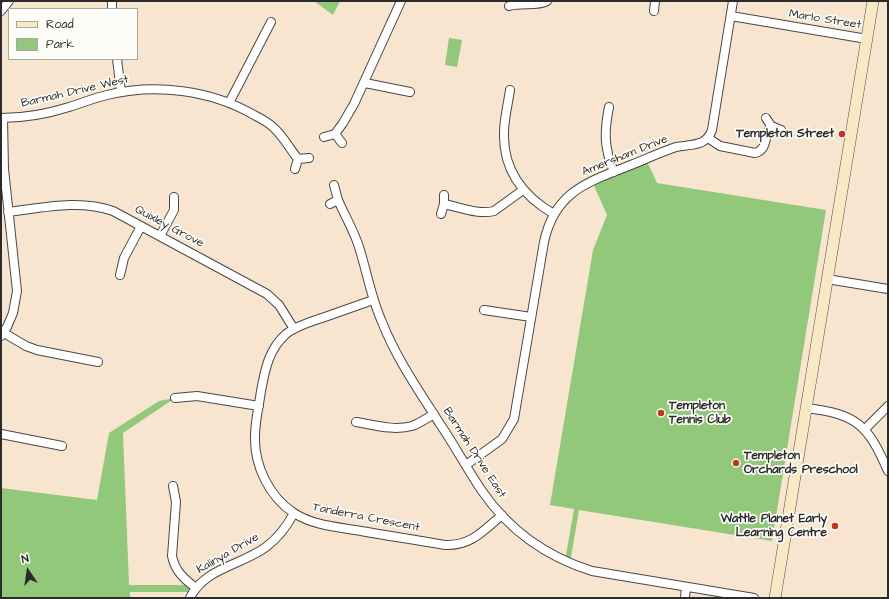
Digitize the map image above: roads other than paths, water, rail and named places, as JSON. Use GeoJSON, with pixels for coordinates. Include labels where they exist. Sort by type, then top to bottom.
{"type":"FeatureCollection","features":[{"type":"Feature","properties":{"kind":"street"},"geometry":{"type":"LineString","coordinates":[[1,11],[9,1]]}},
{"type":"Feature","properties":{"kind":"street"},"geometry":{"type":"LineString","coordinates":[[324,137],[335,134],[348,115],[401,1]]}},
{"type":"Feature","properties":{"kind":"street"},"geometry":{"type":"LineString","coordinates":[[509,6],[520,3],[539,4],[547,1]]}},
{"type":"Feature","properties":{"kind":"street"},"geometry":{"type":"LineString","coordinates":[[654,11],[655,1]]}},
{"type":"Feature","properties":{"kind":"street"},"geometry":{"type":"LineString","coordinates":[[734,1],[712,130],[708,138],[720,146],[759,152],[764,148],[771,126]]}},
{"type":"Feature","properties":{"kind":"street"},"geometry":{"type":"LineString","coordinates":[[775,598],[873,1]]}},
{"type":"Feature","properties":{"kind":"street","name":"Marlo Street"},"geometry":{"type":"LineString","coordinates":[[731,16],[867,39]]}},
{"type":"Feature","properties":{"kind":"street"},"geometry":{"type":"LineString","coordinates":[[229,103],[271,22]]}},
{"type":"Feature","properties":{"kind":"street"},"geometry":{"type":"LineString","coordinates":[[117,60],[121,92]]}},
{"type":"Feature","properties":{"kind":"street"},"geometry":{"type":"LineString","coordinates":[[364,83],[410,92]]}},
{"type":"Feature","properties":{"kind":"street","name":"Barmah Drive West"},"geometry":{"type":"LineString","coordinates":[[2,118],[43,114],[121,92],[146,90],[174,91],[205,95],[244,109],[274,128],[298,159]]}},
{"type":"Feature","properties":{"kind":"street"},"geometry":{"type":"LineString","coordinates":[[510,90],[504,127],[505,148],[511,169],[523,190],[538,204],[554,214]]}},
{"type":"Feature","properties":{"kind":"street"},"geometry":{"type":"LineString","coordinates":[[609,107],[605,128],[605,144],[607,155],[614,172]]}},
{"type":"Feature","properties":{"kind":"street"},"geometry":{"type":"LineString","coordinates":[[2,118],[3,161],[16,291],[13,313],[2,334],[37,350],[98,362]]}},
{"type":"Feature","properties":{"kind":"street"},"geometry":{"type":"LineString","coordinates":[[766,118],[771,126],[781,130]]}},
{"type":"Feature","properties":{"kind":"street"},"geometry":{"type":"LineString","coordinates":[[335,134],[342,143]]}},
{"type":"Feature","properties":{"kind":"street","name":"Amersham Drive"},"geometry":{"type":"LineString","coordinates":[[466,465],[502,439],[507,433],[514,419],[546,235],[554,214],[562,203],[578,188],[672,149],[700,143],[708,138]]}},
{"type":"Feature","properties":{"kind":"street"},"geometry":{"type":"LineString","coordinates":[[295,169],[298,159],[309,158]]}},
{"type":"Feature","properties":{"kind":"street","name":"Barmah Drive East"},"geometry":{"type":"LineString","coordinates":[[334,185],[334,202],[358,244],[373,300],[394,350],[482,491],[502,515],[537,546],[573,564],[604,573],[754,598]]}},
{"type":"Feature","properties":{"kind":"street"},"geometry":{"type":"LineString","coordinates":[[444,204],[478,212],[494,212],[523,190]]}},
{"type":"Feature","properties":{"kind":"street"},"geometry":{"type":"LineString","coordinates":[[441,214],[444,204],[444,195]]}},
{"type":"Feature","properties":{"kind":"street"},"geometry":{"type":"LineString","coordinates":[[160,236],[174,210],[174,197]]}},
{"type":"Feature","properties":{"kind":"street","name":"Quixley Grove"},"geometry":{"type":"LineString","coordinates":[[8,212],[69,205],[92,206],[113,211],[267,294],[279,305],[294,329]]}},
{"type":"Feature","properties":{"kind":"street"},"geometry":{"type":"LineString","coordinates":[[120,275],[124,258],[141,226]]}},
{"type":"Feature","properties":{"kind":"street"},"geometry":{"type":"LineString","coordinates":[[827,279],[888,289]]}},
{"type":"Feature","properties":{"kind":"street","name":"Tanderra Crescent"},"geometry":{"type":"LineString","coordinates":[[373,300],[294,329],[275,346],[264,372],[255,437],[260,469],[267,485],[282,504],[294,513],[311,521],[326,525],[451,545],[465,543],[476,538],[502,515]]}},
{"type":"Feature","properties":{"kind":"street"},"geometry":{"type":"LineString","coordinates":[[484,310],[532,317]]}},
{"type":"Feature","properties":{"kind":"street"},"geometry":{"type":"LineString","coordinates":[[175,398],[197,396],[259,406]]}},
{"type":"Feature","properties":{"kind":"street"},"geometry":{"type":"LineString","coordinates":[[865,429],[888,406]]}},
{"type":"Feature","properties":{"kind":"street"},"geometry":{"type":"LineString","coordinates":[[806,408],[838,414],[865,429],[876,445],[888,471]]}},
{"type":"Feature","properties":{"kind":"street"},"geometry":{"type":"LineString","coordinates":[[356,422],[402,428],[418,424],[434,414]]}},
{"type":"Feature","properties":{"kind":"street"},"geometry":{"type":"LineString","coordinates":[[1,434],[62,446]]}},
{"type":"Feature","properties":{"kind":"street"},"geometry":{"type":"LineString","coordinates":[[173,486],[176,502],[172,556],[179,574],[196,588]]}},
{"type":"Feature","properties":{"kind":"street","name":"Kalinya Drive"},"geometry":{"type":"LineString","coordinates":[[190,598],[196,588],[213,574],[257,553],[266,547],[280,535],[294,513]]}},
{"type":"Feature","properties":{"kind":"street"},"geometry":{"type":"LineString","coordinates":[[685,598],[686,587]]}},
{"type":"Feature","properties":{"kind":"place","name":"Templeton Street"},"geometry":{"type":"Point","coordinates":[842,134]}},
{"type":"Feature","properties":{"kind":"place","name":"Templeton Tennis Club"},"geometry":{"type":"Point","coordinates":[661,413]}},
{"type":"Feature","properties":{"kind":"place","name":"Templeton Orchards Preschool"},"geometry":{"type":"Point","coordinates":[736,463]}},
{"type":"Feature","properties":{"kind":"place","name":"Wattle Planet Early Learning Centre"},"geometry":{"type":"Point","coordinates":[835,526]}}]}
